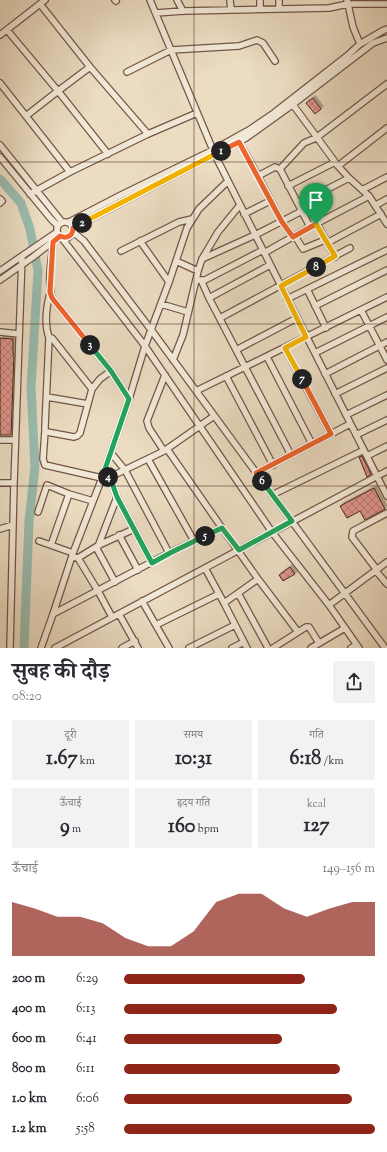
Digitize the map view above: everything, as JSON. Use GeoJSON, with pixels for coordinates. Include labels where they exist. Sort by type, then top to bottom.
{"type":"FeatureCollection","features":[{"type":"Feature","properties":{"kind":"street"},"geometry":{"type":"LineString","coordinates":[[0,34],[45,0]]}},
{"type":"Feature","properties":{"kind":"street"},"geometry":{"type":"LineString","coordinates":[[150,0],[214,152],[387,496]]}},
{"type":"Feature","properties":{"kind":"street"},"geometry":{"type":"LineString","coordinates":[[177,0],[183,11]]}},
{"type":"Feature","properties":{"kind":"street"},"geometry":{"type":"LineString","coordinates":[[230,0],[231,10]]}},
{"type":"Feature","properties":{"kind":"street"},"geometry":{"type":"LineString","coordinates":[[260,0],[260,9]]}},
{"type":"Feature","properties":{"kind":"street"},"geometry":{"type":"LineString","coordinates":[[279,0],[279,8]]}},
{"type":"Feature","properties":{"kind":"street"},"geometry":{"type":"LineString","coordinates":[[300,0],[300,7]]}},
{"type":"Feature","properties":{"kind":"street"},"geometry":{"type":"LineString","coordinates":[[156,12],[300,7],[329,8],[347,2],[387,4]]}},
{"type":"Feature","properties":{"kind":"street"},"geometry":{"type":"LineString","coordinates":[[347,2],[353,27],[360,44]]}},
{"type":"Feature","properties":{"kind":"street"},"geometry":{"type":"LineString","coordinates":[[40,4],[90,67],[148,134]]}},
{"type":"Feature","properties":{"kind":"street"},"geometry":{"type":"LineString","coordinates":[[59,235],[68,237],[73,230],[214,152],[250,130],[291,103],[360,44],[387,29]]}},
{"type":"Feature","properties":{"kind":"street"},"geometry":{"type":"LineString","coordinates":[[7,30],[58,90],[108,154]]}},
{"type":"Feature","properties":{"kind":"street"},"geometry":{"type":"LineString","coordinates":[[60,224],[69,222],[121,195],[239,142],[373,43],[387,38]]}},
{"type":"Feature","properties":{"kind":"street"},"geometry":{"type":"LineString","coordinates":[[128,72],[171,50],[238,46],[257,40],[263,43],[275,61]]}},
{"type":"Feature","properties":{"kind":"street"},"geometry":{"type":"LineString","coordinates":[[26,116],[90,67]]}},
{"type":"Feature","properties":{"kind":"street"},"geometry":{"type":"LineString","coordinates":[[0,83],[70,172]]}},
{"type":"Feature","properties":{"kind":"street"},"geometry":{"type":"LineString","coordinates":[[280,169],[304,143],[316,138],[386,86]]}},
{"type":"Feature","properties":{"kind":"street"},"geometry":{"type":"LineString","coordinates":[[291,103],[336,164],[376,204],[387,224]]}},
{"type":"Feature","properties":{"kind":"street"},"geometry":{"type":"LineString","coordinates":[[30,194],[70,172],[148,134],[198,113]]}},
{"type":"Feature","properties":{"kind":"street"},"geometry":{"type":"LineString","coordinates":[[288,186],[336,164],[387,128]]}},
{"type":"Feature","properties":{"kind":"street"},"geometry":{"type":"LineString","coordinates":[[239,142],[282,222],[303,249],[326,241],[381,214]]}},
{"type":"Feature","properties":{"kind":"street"},"geometry":{"type":"LineString","coordinates":[[0,145],[60,224],[59,235],[145,346],[272,532],[329,605],[358,646],[352,648]]}},
{"type":"Feature","properties":{"kind":"street"},"geometry":{"type":"LineString","coordinates":[[0,157],[30,194],[60,224]]}},
{"type":"Feature","properties":{"kind":"street"},"geometry":{"type":"LineString","coordinates":[[258,176],[275,167],[280,169],[310,227]]}},
{"type":"Feature","properties":{"kind":"street"},"geometry":{"type":"LineString","coordinates":[[362,190],[387,177]]}},
{"type":"Feature","properties":{"kind":"street"},"geometry":{"type":"LineString","coordinates":[[298,204],[349,178]]}},
{"type":"Feature","properties":{"kind":"street"},"geometry":{"type":"LineString","coordinates":[[40,648],[111,453],[145,346],[187,228],[192,219],[209,198],[228,181]]}},
{"type":"Feature","properties":{"kind":"street"},"geometry":{"type":"LineString","coordinates":[[173,360],[183,335],[188,312],[199,280],[263,252],[369,196]]}},
{"type":"Feature","properties":{"kind":"street"},"geometry":{"type":"LineString","coordinates":[[0,199],[2,201],[0,203]]}},
{"type":"Feature","properties":{"kind":"street"},"geometry":{"type":"LineString","coordinates":[[376,204],[387,199]]}},
{"type":"Feature","properties":{"kind":"street"},"geometry":{"type":"LineString","coordinates":[[244,214],[270,201]]}},
{"type":"Feature","properties":{"kind":"street"},"geometry":{"type":"LineString","coordinates":[[240,205],[218,232],[202,259],[198,271],[199,280],[290,455]]}},
{"type":"Feature","properties":{"kind":"street"},"geometry":{"type":"LineString","coordinates":[[202,259],[255,235],[302,211]]}},
{"type":"Feature","properties":{"kind":"street"},"geometry":{"type":"LineString","coordinates":[[121,251],[179,222],[192,219]]}},
{"type":"Feature","properties":{"kind":"street"},"geometry":{"type":"LineString","coordinates":[[69,222],[73,230],[84,241],[151,330],[385,648]]}},
{"type":"Feature","properties":{"kind":"street"},"geometry":{"type":"LineString","coordinates":[[316,224],[335,256]]}},
{"type":"Feature","properties":{"kind":"street"},"geometry":{"type":"LineString","coordinates":[[0,280],[33,257],[59,235]]}},
{"type":"Feature","properties":{"kind":"street"},"geometry":{"type":"LineString","coordinates":[[140,241],[169,282]]}},
{"type":"Feature","properties":{"kind":"street"},"geometry":{"type":"LineString","coordinates":[[0,271],[29,251],[49,243]]}},
{"type":"Feature","properties":{"kind":"street"},"geometry":{"type":"LineString","coordinates":[[49,243],[50,292],[46,321],[49,338],[43,459],[45,465],[102,478],[110,477],[165,450],[214,416]]}},
{"type":"Feature","properties":{"kind":"street"},"geometry":{"type":"LineString","coordinates":[[220,318],[350,248]]}},
{"type":"Feature","properties":{"kind":"street"},"geometry":{"type":"LineString","coordinates":[[287,299],[387,250]]}},
{"type":"Feature","properties":{"kind":"street"},"geometry":{"type":"LineString","coordinates":[[10,648],[22,256]]}},
{"type":"Feature","properties":{"kind":"street"},"geometry":{"type":"LineString","coordinates":[[176,262],[198,271]]}},
{"type":"Feature","properties":{"kind":"street"},"geometry":{"type":"LineString","coordinates":[[208,298],[270,266]]}},
{"type":"Feature","properties":{"kind":"street"},"geometry":{"type":"LineString","coordinates":[[315,306],[387,270]]}},
{"type":"Feature","properties":{"kind":"street"},"geometry":{"type":"LineString","coordinates":[[308,289],[326,328]]}},
{"type":"Feature","properties":{"kind":"street"},"geometry":{"type":"LineString","coordinates":[[50,292],[52,298],[111,371],[129,399]]}},
{"type":"Feature","properties":{"kind":"street"},"geometry":{"type":"LineString","coordinates":[[196,391],[387,297]]}},
{"type":"Feature","properties":{"kind":"street"},"geometry":{"type":"LineString","coordinates":[[161,304],[188,312]]}},
{"type":"Feature","properties":{"kind":"street"},"geometry":{"type":"LineString","coordinates":[[361,310],[387,360]]}},
{"type":"Feature","properties":{"kind":"street"},"geometry":{"type":"LineString","coordinates":[[315,353],[387,317]]}},
{"type":"Feature","properties":{"kind":"street"},"geometry":{"type":"LineString","coordinates":[[236,350],[297,318]]}},
{"type":"Feature","properties":{"kind":"street"},"geometry":{"type":"LineString","coordinates":[[0,332],[19,334]]}},
{"type":"Feature","properties":{"kind":"street"},"geometry":{"type":"LineString","coordinates":[[49,338],[52,338],[92,388]]}},
{"type":"Feature","properties":{"kind":"street"},"geometry":{"type":"LineString","coordinates":[[325,374],[387,342]]}},
{"type":"Feature","properties":{"kind":"street"},"geometry":{"type":"LineString","coordinates":[[285,348],[331,434]]}},
{"type":"Feature","properties":{"kind":"street"},"geometry":{"type":"LineString","coordinates":[[267,357],[312,444]]}},
{"type":"Feature","properties":{"kind":"street"},"geometry":{"type":"LineString","coordinates":[[335,394],[387,368]]}},
{"type":"Feature","properties":{"kind":"street"},"geometry":{"type":"LineString","coordinates":[[45,431],[74,437],[78,436],[92,388],[100,379],[111,371]]}},
{"type":"Feature","properties":{"kind":"street"},"geometry":{"type":"LineString","coordinates":[[164,375],[147,421],[149,428],[298,632]]}},
{"type":"Feature","properties":{"kind":"street"},"geometry":{"type":"LineString","coordinates":[[226,376],[273,465]]}},
{"type":"Feature","properties":{"kind":"street"},"geometry":{"type":"LineString","coordinates":[[346,415],[387,395]]}},
{"type":"Feature","properties":{"kind":"street"},"geometry":{"type":"LineString","coordinates":[[46,397],[88,404]]}},
{"type":"Feature","properties":{"kind":"street"},"geometry":{"type":"LineString","coordinates":[[356,435],[387,420]]}},
{"type":"Feature","properties":{"kind":"street"},"geometry":{"type":"LineString","coordinates":[[256,473],[350,424]]}},
{"type":"Feature","properties":{"kind":"street"},"geometry":{"type":"LineString","coordinates":[[0,440],[16,440]]}},
{"type":"Feature","properties":{"kind":"street"},"geometry":{"type":"LineString","coordinates":[[367,456],[387,446]]}},
{"type":"Feature","properties":{"kind":"street"},"geometry":{"type":"LineString","coordinates":[[272,494],[364,450]]}},
{"type":"Feature","properties":{"kind":"street"},"geometry":{"type":"LineString","coordinates":[[111,453],[125,470],[170,553]]}},
{"type":"Feature","properties":{"kind":"street"},"geometry":{"type":"LineString","coordinates":[[148,458],[194,541]]}},
{"type":"Feature","properties":{"kind":"street"},"geometry":{"type":"LineString","coordinates":[[55,648],[387,471]]}},
{"type":"Feature","properties":{"kind":"street"},"geometry":{"type":"LineString","coordinates":[[110,477],[117,497],[152,563]]}},
{"type":"Feature","properties":{"kind":"street"},"geometry":{"type":"LineString","coordinates":[[0,483],[14,483]]}},
{"type":"Feature","properties":{"kind":"street"},"geometry":{"type":"LineString","coordinates":[[38,512],[46,486],[94,501]]}},
{"type":"Feature","properties":{"kind":"street"},"geometry":{"type":"LineString","coordinates":[[51,545],[69,494]]}},
{"type":"Feature","properties":{"kind":"street"},"geometry":{"type":"LineString","coordinates":[[115,582],[97,549],[117,497]]}},
{"type":"Feature","properties":{"kind":"street"},"geometry":{"type":"LineString","coordinates":[[387,513],[350,533],[376,571],[387,584]]}},
{"type":"Feature","properties":{"kind":"street"},"geometry":{"type":"LineString","coordinates":[[0,529],[13,525]]}},
{"type":"Feature","properties":{"kind":"street"},"geometry":{"type":"LineString","coordinates":[[53,614],[170,553],[222,528]]}},
{"type":"Feature","properties":{"kind":"street"},"geometry":{"type":"LineString","coordinates":[[74,556],[134,529]]}},
{"type":"Feature","properties":{"kind":"street"},"geometry":{"type":"LineString","coordinates":[[119,535],[138,570]]}},
{"type":"Feature","properties":{"kind":"street"},"geometry":{"type":"LineString","coordinates":[[39,541],[74,556],[98,591],[112,617]]}},
{"type":"Feature","properties":{"kind":"street"},"geometry":{"type":"LineString","coordinates":[[329,605],[387,562]]}},
{"type":"Feature","properties":{"kind":"street"},"geometry":{"type":"LineString","coordinates":[[205,568],[247,648]]}},
{"type":"Feature","properties":{"kind":"street"},"geometry":{"type":"LineString","coordinates":[[224,603],[258,578]]}},
{"type":"Feature","properties":{"kind":"street"},"geometry":{"type":"LineString","coordinates":[[238,593],[268,648]]}},
{"type":"Feature","properties":{"kind":"street"},"geometry":{"type":"LineString","coordinates":[[156,625],[219,594]]}},
{"type":"Feature","properties":{"kind":"street"},"geometry":{"type":"LineString","coordinates":[[142,601],[169,648]]}},
{"type":"Feature","properties":{"kind":"street"},"geometry":{"type":"LineString","coordinates":[[119,614],[138,648]]}},
{"type":"Feature","properties":{"kind":"street"},"geometry":{"type":"LineString","coordinates":[[189,648],[235,625]]}},
{"type":"Feature","properties":{"kind":"street"},"geometry":{"type":"LineString","coordinates":[[273,648],[304,627],[309,627],[319,643]]}},
{"type":"Feature","properties":{"kind":"street"},"geometry":{"type":"LineString","coordinates":[[311,648],[345,628]]}},
{"type":"Feature","properties":{"kind":"street"},"geometry":{"type":"LineString","coordinates":[[122,648],[135,641]]}},
{"type":"Feature","properties":{"kind":"street"},"geometry":{"type":"LineString","coordinates":[[232,648],[244,642]]}},
{"type":"Feature","properties":{"kind":"building"},"geometry":{"type":"Polygon","coordinates":[[[313,98],[321,109],[315,114],[306,103],[313,98]]]}},
{"type":"Feature","properties":{"kind":"building"},"geometry":{"type":"Polygon","coordinates":[[[0,338],[13,339],[14,354],[11,435],[0,435],[0,338]]]}},
{"type":"Feature","properties":{"kind":"building"},"geometry":{"type":"Polygon","coordinates":[[[362,456],[371,474],[367,477],[359,457],[362,456]]]}},
{"type":"Feature","properties":{"kind":"building"},"geometry":{"type":"Polygon","coordinates":[[[374,488],[385,509],[365,520],[360,511],[347,518],[340,506],[374,488]]]}},
{"type":"Feature","properties":{"kind":"building"},"geometry":{"type":"Polygon","coordinates":[[[290,567],[295,574],[283,581],[279,575],[290,567]]]}},
{"type":"Feature","properties":{"kind":"waterway"},"geometry":{"type":"LineString","coordinates":[[0,179],[21,203],[30,229],[38,271],[31,387],[35,467],[29,521],[24,648]]}},
{"type":"Feature","properties":{"kind":"route"},"geometry":{"type":"LineString","coordinates":[[239,142],[270,201],[293,237],[316,224],[335,256],[281,286],[306,337],[285,348],[331,434],[256,473],[292,521],[239,550],[222,528],[152,563],[117,497],[110,477],[102,478],[129,399],[111,371],[52,298],[50,285],[53,242],[60,236],[64,238],[71,235],[73,228],[239,142]]}}]}
